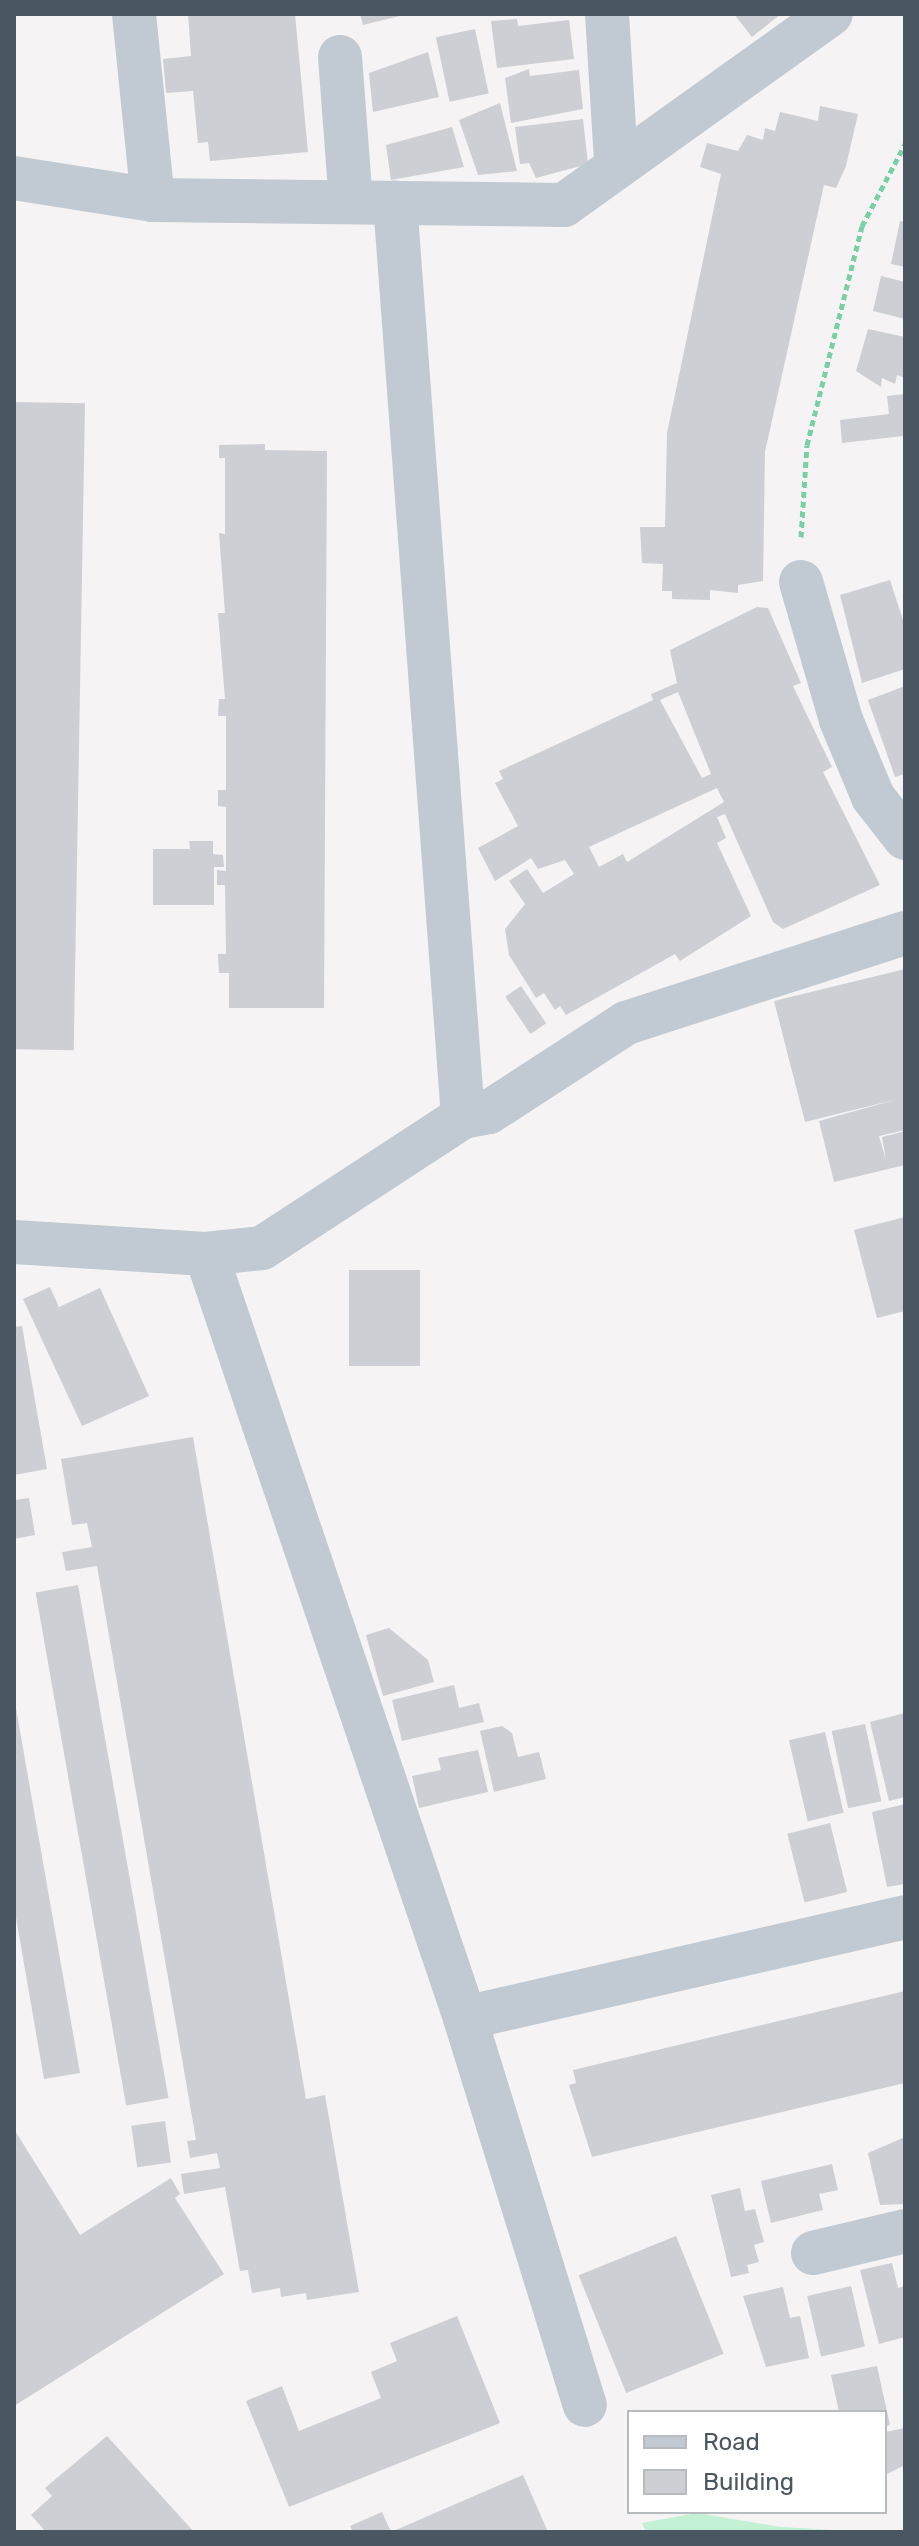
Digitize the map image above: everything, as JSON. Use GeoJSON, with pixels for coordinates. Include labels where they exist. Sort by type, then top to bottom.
{"type":"FeatureCollection","features":[{"type":"Feature","properties":{"kind":"street"},"geometry":{"type":"LineString","coordinates":[[134,14],[153,200]]}},
{"type":"Feature","properties":{"kind":"street"},"geometry":{"type":"LineString","coordinates":[[607,14],[616,163]]}},
{"type":"Feature","properties":{"kind":"street"},"geometry":{"type":"LineString","coordinates":[[14,178],[153,200],[564,205],[616,163],[831,14]]}},
{"type":"Feature","properties":{"kind":"street"},"geometry":{"type":"LineString","coordinates":[[340,57],[351,202]]}},
{"type":"Feature","properties":{"kind":"street"},"geometry":{"type":"LineString","coordinates":[[395,203],[463,1117]]}},
{"type":"Feature","properties":{"kind":"street"},"geometry":{"type":"LineString","coordinates":[[801,582],[841,720],[873,797],[905,838]]}},
{"type":"Feature","properties":{"kind":"street"},"geometry":{"type":"LineString","coordinates":[[14,1242],[206,1254],[262,1248],[463,1117],[489,1112],[626,1023],[905,933]]}},
{"type":"Feature","properties":{"kind":"street"},"geometry":{"type":"LineString","coordinates":[[206,1254],[465,2018],[585,2405]]}},
{"type":"Feature","properties":{"kind":"street"},"geometry":{"type":"LineString","coordinates":[[465,2018],[905,1917]]}},
{"type":"Feature","properties":{"kind":"street"},"geometry":{"type":"LineString","coordinates":[[813,2253],[905,2231]]}},
{"type":"Feature","properties":{"kind":"path"},"geometry":{"type":"LineString","coordinates":[[801,582],[807,445],[862,226],[905,144]]}},
{"type":"Feature","properties":{"kind":"green space"},"geometry":{"type":"Polygon","coordinates":[[[703,2514],[781,2527],[872,2532],[646,2532],[642,2523],[703,2514]]]}},
{"type":"Feature","properties":{"kind":"building"},"geometry":{"type":"Polygon","coordinates":[[[188,14],[295,14],[308,152],[210,161],[208,142],[198,143],[193,91],[166,93],[163,59],[191,56],[188,14]]]}},
{"type":"Feature","properties":{"kind":"building"},"geometry":{"type":"Polygon","coordinates":[[[360,14],[403,14],[404,15],[363,25],[360,14]]]}},
{"type":"Feature","properties":{"kind":"building"},"geometry":{"type":"Polygon","coordinates":[[[734,14],[781,14],[752,37],[734,14]]]}},
{"type":"Feature","properties":{"kind":"building"},"geometry":{"type":"Polygon","coordinates":[[[517,19],[518,26],[569,20],[574,59],[497,68],[491,21],[517,19]]]}},
{"type":"Feature","properties":{"kind":"building"},"geometry":{"type":"Polygon","coordinates":[[[475,29],[489,94],[450,102],[436,37],[475,29]]]}},
{"type":"Feature","properties":{"kind":"building"},"geometry":{"type":"Polygon","coordinates":[[[428,52],[439,97],[373,112],[369,73],[428,52]]]}},
{"type":"Feature","properties":{"kind":"building"},"geometry":{"type":"Polygon","coordinates":[[[529,69],[530,76],[579,70],[583,109],[511,123],[505,78],[529,69]]]}},
{"type":"Feature","properties":{"kind":"building"},"geometry":{"type":"Polygon","coordinates":[[[500,103],[517,171],[478,175],[459,120],[500,103]]]}},
{"type":"Feature","properties":{"kind":"building"},"geometry":{"type":"Polygon","coordinates":[[[820,106],[858,114],[846,166],[836,188],[824,185],[765,452],[763,581],[738,585],[738,593],[710,590],[710,600],[672,599],[672,591],[662,591],[663,564],[642,563],[640,527],[665,527],[667,433],[721,174],[700,167],[707,143],[738,151],[747,135],[763,140],[765,128],[775,131],[780,112],[818,121],[820,106]]]}},
{"type":"Feature","properties":{"kind":"building"},"geometry":{"type":"Polygon","coordinates":[[[583,119],[588,164],[536,178],[529,163],[520,164],[515,127],[583,119]]]}},
{"type":"Feature","properties":{"kind":"building"},"geometry":{"type":"Polygon","coordinates":[[[452,127],[464,167],[391,180],[386,145],[452,127]]]}},
{"type":"Feature","properties":{"kind":"building"},"geometry":{"type":"Polygon","coordinates":[[[900,221],[905,222],[905,267],[891,264],[900,221]]]}},
{"type":"Feature","properties":{"kind":"building"},"geometry":{"type":"Polygon","coordinates":[[[881,276],[905,282],[905,319],[873,311],[881,276]]]}},
{"type":"Feature","properties":{"kind":"building"},"geometry":{"type":"Polygon","coordinates":[[[868,329],[905,337],[905,378],[897,375],[895,384],[882,378],[881,387],[856,371],[868,329]]]}},
{"type":"Feature","properties":{"kind":"building"},"geometry":{"type":"Polygon","coordinates":[[[905,394],[903,436],[842,443],[840,420],[889,414],[887,396],[905,394]]]}},
{"type":"Feature","properties":{"kind":"building"},"geometry":{"type":"Polygon","coordinates":[[[14,402],[85,403],[74,1050],[14,1049],[14,402]]]}},
{"type":"Feature","properties":{"kind":"building"},"geometry":{"type":"Polygon","coordinates":[[[265,444],[265,450],[327,451],[324,1008],[229,1008],[229,973],[219,973],[218,954],[226,954],[225,885],[217,885],[217,870],[226,871],[226,807],[218,806],[218,790],[226,790],[226,716],[218,716],[219,699],[225,699],[218,613],[225,613],[219,533],[225,534],[225,458],[219,458],[219,445],[265,444]]]}},
{"type":"Feature","properties":{"kind":"building"},"geometry":{"type":"Polygon","coordinates":[[[890,580],[905,626],[905,669],[862,683],[840,595],[890,580]]]}},
{"type":"Feature","properties":{"kind":"building"},"geometry":{"type":"Polygon","coordinates":[[[757,607],[768,608],[801,683],[793,686],[832,767],[823,772],[880,885],[783,929],[773,922],[725,814],[717,817],[726,838],[717,843],[751,916],[680,961],[675,954],[566,1015],[560,1006],[555,1010],[544,993],[536,998],[509,955],[505,929],[525,904],[509,881],[527,869],[543,893],[574,874],[565,860],[538,869],[531,858],[495,881],[478,848],[518,826],[495,783],[503,779],[499,771],[653,700],[651,694],[677,683],[670,650],[757,607]],[[678,692],[660,700],[702,778],[711,774],[678,692]],[[717,788],[589,847],[599,867],[623,854],[627,862],[724,802],[717,788]]]}},
{"type":"Feature","properties":{"kind":"building"},"geometry":{"type":"Polygon","coordinates":[[[905,686],[905,774],[895,777],[868,700],[905,686]]]}},
{"type":"Feature","properties":{"kind":"building"},"geometry":{"type":"Polygon","coordinates":[[[189,841],[213,841],[213,854],[223,855],[224,867],[214,867],[214,905],[153,905],[153,849],[190,849],[189,841]]]}},
{"type":"Feature","properties":{"kind":"building"},"geometry":{"type":"Polygon","coordinates":[[[905,969],[905,1130],[879,1136],[886,1160],[882,1137],[905,1131],[905,1165],[834,1182],[819,1121],[898,1099],[805,1122],[774,1001],[905,969]]]}},
{"type":"Feature","properties":{"kind":"building"},"geometry":{"type":"Polygon","coordinates":[[[521,986],[546,1023],[530,1034],[505,997],[521,986]]]}},
{"type":"Feature","properties":{"kind":"building"},"geometry":{"type":"Polygon","coordinates":[[[905,1217],[905,1311],[877,1318],[854,1230],[905,1217]]]}},
{"type":"Feature","properties":{"kind":"building"},"geometry":{"type":"Polygon","coordinates":[[[349,1270],[420,1270],[420,1366],[349,1366],[349,1270]]]}},
{"type":"Feature","properties":{"kind":"building"},"geometry":{"type":"Polygon","coordinates":[[[50,1287],[59,1307],[100,1288],[149,1396],[82,1426],[23,1299],[50,1287]]]}},
{"type":"Feature","properties":{"kind":"building"},"geometry":{"type":"Polygon","coordinates":[[[22,1326],[47,1469],[14,1475],[14,1327],[22,1326]]]}},
{"type":"Feature","properties":{"kind":"building"},"geometry":{"type":"Polygon","coordinates":[[[193,1437],[306,2099],[325,2095],[359,2292],[307,2300],[306,2293],[281,2297],[280,2288],[252,2293],[248,2270],[240,2271],[225,2187],[184,2194],[181,2174],[220,2168],[217,2153],[190,2158],[187,2141],[196,2140],[97,1566],[66,1571],[62,1552],[92,1547],[87,1523],[72,1525],[61,1459],[193,1437]]]}},
{"type":"Feature","properties":{"kind":"building"},"geometry":{"type":"Polygon","coordinates":[[[29,1498],[35,1535],[14,1539],[14,1500],[29,1498]]]}},
{"type":"Feature","properties":{"kind":"building"},"geometry":{"type":"Polygon","coordinates":[[[78,1585],[168,2098],[126,2106],[36,1592],[78,1585]]]}},
{"type":"Feature","properties":{"kind":"building"},"geometry":{"type":"Polygon","coordinates":[[[389,1628],[428,1660],[434,1682],[383,1696],[366,1635],[389,1628]]]}},
{"type":"Feature","properties":{"kind":"building"},"geometry":{"type":"Polygon","coordinates":[[[454,1685],[459,1708],[479,1703],[484,1722],[402,1741],[392,1700],[454,1685]]]}},
{"type":"Feature","properties":{"kind":"building"},"geometry":{"type":"Polygon","coordinates":[[[14,1697],[80,2073],[44,2079],[14,1906],[14,1697]]]}},
{"type":"Feature","properties":{"kind":"building"},"geometry":{"type":"Polygon","coordinates":[[[905,1713],[905,1797],[889,1801],[870,1722],[905,1713]]]}},
{"type":"Feature","properties":{"kind":"building"},"geometry":{"type":"Polygon","coordinates":[[[865,1724],[881,1801],[848,1808],[832,1731],[865,1724]]]}},
{"type":"Feature","properties":{"kind":"building"},"geometry":{"type":"Polygon","coordinates":[[[502,1726],[512,1733],[518,1757],[539,1752],[546,1779],[494,1792],[480,1731],[502,1726]]]}},
{"type":"Feature","properties":{"kind":"building"},"geometry":{"type":"Polygon","coordinates":[[[825,1732],[844,1813],[808,1821],[789,1740],[825,1732]]]}},
{"type":"Feature","properties":{"kind":"building"},"geometry":{"type":"Polygon","coordinates":[[[478,1750],[488,1792],[419,1808],[412,1776],[441,1770],[438,1758],[478,1750]]]}},
{"type":"Feature","properties":{"kind":"building"},"geometry":{"type":"Polygon","coordinates":[[[905,1804],[905,1884],[887,1887],[872,1812],[905,1804]]]}},
{"type":"Feature","properties":{"kind":"building"},"geometry":{"type":"Polygon","coordinates":[[[830,1823],[847,1892],[804,1903],[787,1834],[830,1823]]]}},
{"type":"Feature","properties":{"kind":"building"},"geometry":{"type":"Polygon","coordinates":[[[905,1991],[905,2083],[592,2157],[569,2085],[576,2083],[573,2070],[905,1991]]]}},
{"type":"Feature","properties":{"kind":"building"},"geometry":{"type":"Polygon","coordinates":[[[165,2121],[171,2163],[137,2167],[131,2126],[165,2121]]]}},
{"type":"Feature","properties":{"kind":"building"},"geometry":{"type":"Polygon","coordinates":[[[14,2129],[80,2235],[171,2178],[180,2194],[175,2198],[224,2274],[14,2406],[14,2129]]]}},
{"type":"Feature","properties":{"kind":"building"},"geometry":{"type":"Polygon","coordinates":[[[905,2137],[905,2204],[880,2205],[868,2153],[905,2137]]]}},
{"type":"Feature","properties":{"kind":"building"},"geometry":{"type":"Polygon","coordinates":[[[832,2164],[838,2190],[819,2194],[823,2210],[771,2223],[761,2181],[832,2164]]]}},
{"type":"Feature","properties":{"kind":"building"},"geometry":{"type":"Polygon","coordinates":[[[740,2188],[745,2211],[755,2209],[764,2242],[754,2245],[759,2262],[747,2265],[749,2273],[731,2277],[711,2195],[740,2188]]]}},
{"type":"Feature","properties":{"kind":"building"},"geometry":{"type":"Polygon","coordinates":[[[676,2236],[724,2354],[626,2393],[579,2275],[676,2236]]]}},
{"type":"Feature","properties":{"kind":"building"},"geometry":{"type":"Polygon","coordinates":[[[892,2263],[898,2288],[905,2286],[905,2337],[879,2344],[860,2270],[892,2263]]]}},
{"type":"Feature","properties":{"kind":"building"},"geometry":{"type":"Polygon","coordinates":[[[851,2286],[865,2346],[821,2357],[807,2296],[851,2286]]]}},
{"type":"Feature","properties":{"kind":"building"},"geometry":{"type":"Polygon","coordinates":[[[783,2287],[790,2318],[800,2316],[809,2358],[766,2367],[743,2296],[783,2287]]]}},
{"type":"Feature","properties":{"kind":"building"},"geometry":{"type":"Polygon","coordinates":[[[457,2316],[500,2423],[289,2507],[246,2401],[282,2386],[299,2431],[381,2398],[371,2372],[397,2361],[390,2343],[457,2316]]]}},
{"type":"Feature","properties":{"kind":"building"},"geometry":{"type":"Polygon","coordinates":[[[877,2366],[887,2410],[839,2410],[831,2375],[877,2366]]]}},
{"type":"Feature","properties":{"kind":"building"},"geometry":{"type":"Polygon","coordinates":[[[905,2428],[905,2465],[887,2474],[887,2432],[905,2428]]]}},
{"type":"Feature","properties":{"kind":"building"},"geometry":{"type":"Polygon","coordinates":[[[107,2436],[194,2532],[46,2532],[31,2515],[52,2496],[45,2488],[107,2436]]]}},
{"type":"Feature","properties":{"kind":"building"},"geometry":{"type":"Polygon","coordinates":[[[523,2475],[548,2532],[391,2532],[523,2475]]]}},
{"type":"Feature","properties":{"kind":"building"},"geometry":{"type":"Polygon","coordinates":[[[382,2512],[391,2532],[353,2532],[350,2526],[382,2512]]]}}]}
